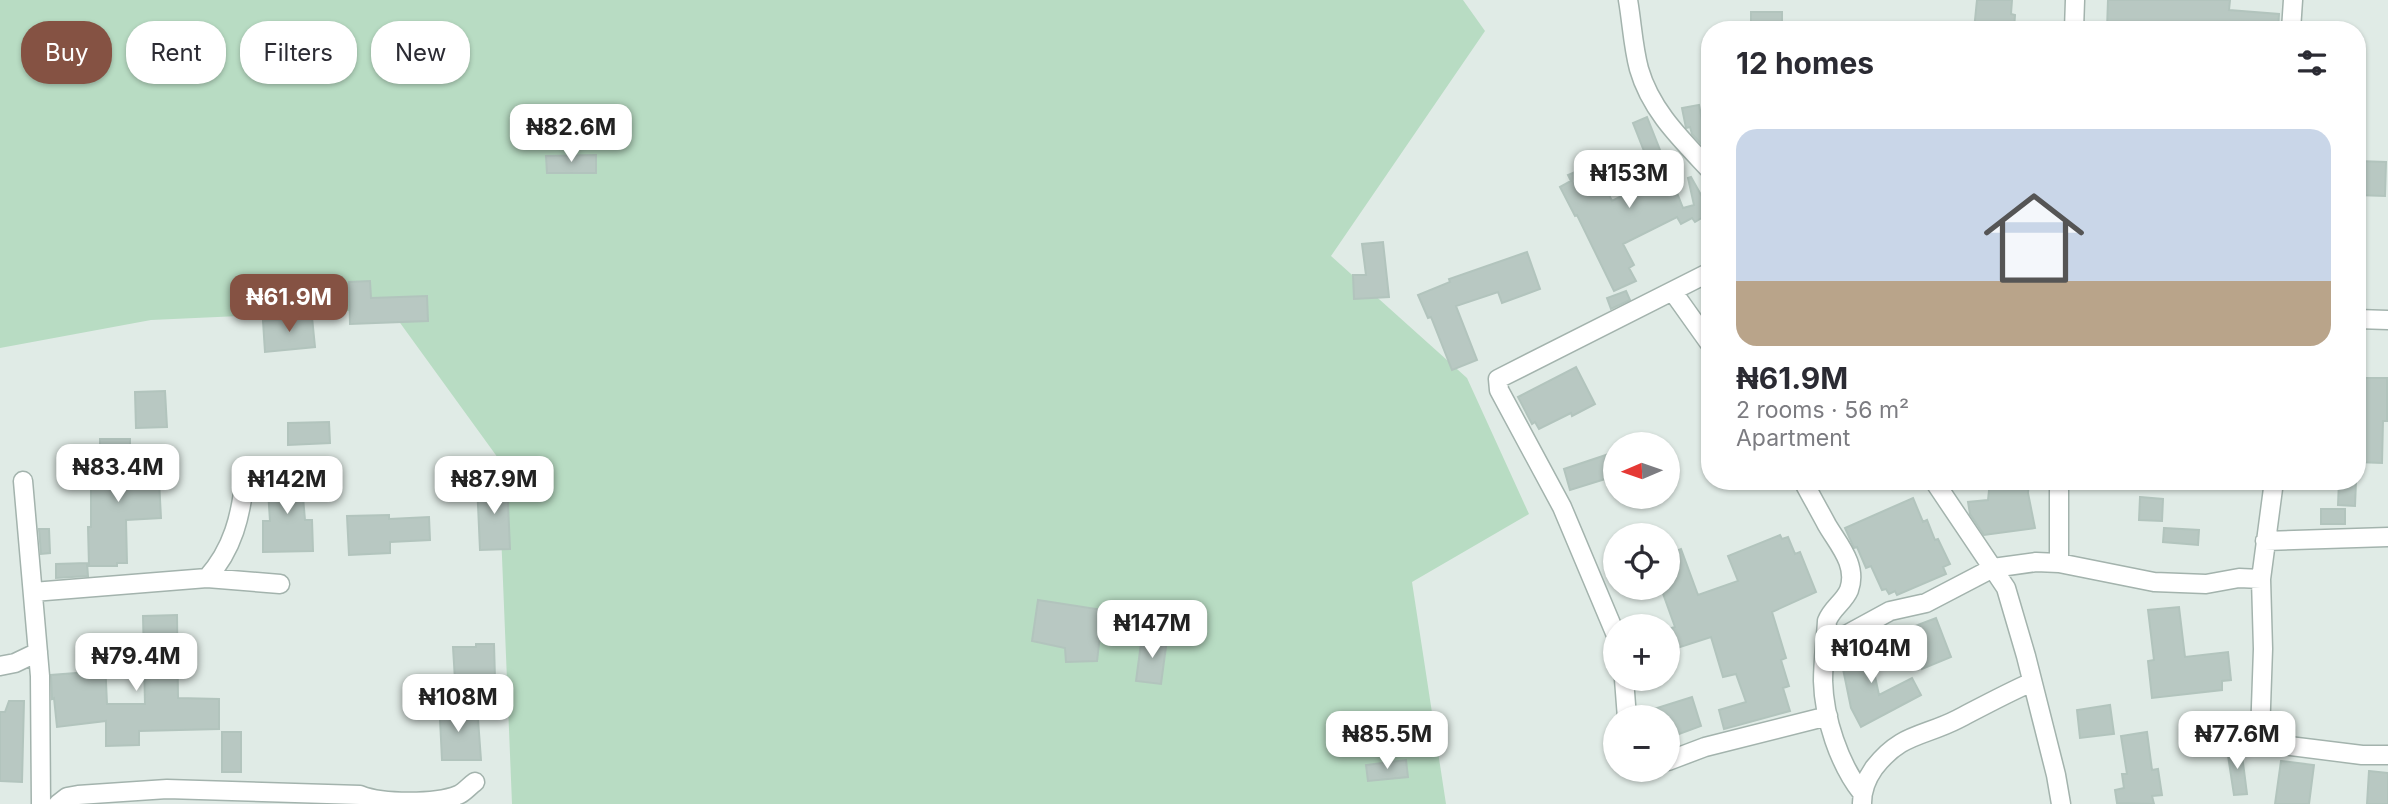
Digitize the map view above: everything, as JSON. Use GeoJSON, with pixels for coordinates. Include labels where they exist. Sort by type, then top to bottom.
{"type":"FeatureCollection","features":[{"type":"Feature","properties":{"kind":"street"},"geometry":{"type":"LineString","coordinates":[[1628,0],[1639,69],[1650,97],[1664,120],[1701,160]]}},
{"type":"Feature","properties":{"kind":"street"},"geometry":{"type":"LineString","coordinates":[[2074,21],[2075,0]]}},
{"type":"Feature","properties":{"kind":"street"},"geometry":{"type":"LineString","coordinates":[[2292,21],[2293,0]]}},
{"type":"Feature","properties":{"kind":"street"},"geometry":{"type":"LineString","coordinates":[[1607,614],[1562,507],[1496,382],[1701,277]]}},
{"type":"Feature","properties":{"kind":"street"},"geometry":{"type":"LineString","coordinates":[[1673,292],[1701,331]]}},
{"type":"Feature","properties":{"kind":"street"},"geometry":{"type":"LineString","coordinates":[[2366,319],[2388,320]]}},
{"type":"Feature","properties":{"kind":"street"},"geometry":{"type":"LineString","coordinates":[[206,578],[223,559],[235,533],[242,506],[245,477]]}},
{"type":"Feature","properties":{"kind":"street"},"geometry":{"type":"LineString","coordinates":[[23,481],[38,652],[41,804]]}},
{"type":"Feature","properties":{"kind":"street"},"geometry":{"type":"LineString","coordinates":[[1808,490],[1825,523],[1846,554],[1849,566],[1849,591],[1830,612],[1827,621],[1823,682],[1828,716],[1847,770],[1862,799]]}},
{"type":"Feature","properties":{"kind":"street"},"geometry":{"type":"LineString","coordinates":[[1940,490],[2006,588],[2056,775],[2061,804]]}},
{"type":"Feature","properties":{"kind":"street"},"geometry":{"type":"LineString","coordinates":[[2059,490],[2059,563]]}},
{"type":"Feature","properties":{"kind":"street"},"geometry":{"type":"LineString","coordinates":[[2273,490],[2261,579],[2263,649],[2260,735],[2267,743],[2362,755],[2388,755]]}},
{"type":"Feature","properties":{"kind":"street"},"geometry":{"type":"LineString","coordinates":[[2265,541],[2388,537]]}},
{"type":"Feature","properties":{"kind":"street"},"geometry":{"type":"LineString","coordinates":[[1826,638],[1846,635],[1890,611],[1926,603],[1993,568],[2036,562],[2059,563],[2154,582],[2206,584],[2239,578],[2261,579]]}},
{"type":"Feature","properties":{"kind":"street"},"geometry":{"type":"LineString","coordinates":[[33,592],[206,578],[280,584]]}},
{"type":"Feature","properties":{"kind":"street"},"geometry":{"type":"LineString","coordinates":[[0,666],[15,663],[38,652]]}},
{"type":"Feature","properties":{"kind":"street"},"geometry":{"type":"LineString","coordinates":[[1862,799],[1871,772],[1898,743],[1955,721],[2032,682]]}},
{"type":"Feature","properties":{"kind":"street"},"geometry":{"type":"LineString","coordinates":[[1680,756],[1705,747],[1828,716]]}},
{"type":"Feature","properties":{"kind":"street"},"geometry":{"type":"LineString","coordinates":[[58,804],[67,797],[78,794],[167,789],[360,795],[377,801],[413,803],[458,795],[475,782]]}},
{"type":"Feature","properties":{"kind":"green space"},"geometry":{"type":"Polygon","coordinates":[[[0,0],[1463,0],[1485,31],[1331,256],[1467,378],[1529,514],[1412,582],[1446,804],[512,804],[498,458],[390,309],[151,320],[0,348],[0,0]]]}},
{"type":"Feature","properties":{"kind":"building"},"geometry":{"type":"Polygon","coordinates":[[[1977,0],[2012,0],[2011,14],[2015,15],[2015,21],[1975,21],[1977,0]]]}},
{"type":"Feature","properties":{"kind":"building"},"geometry":{"type":"Polygon","coordinates":[[[2108,0],[2230,0],[2229,10],[2279,14],[2279,21],[2107,21],[2108,0]]]}},
{"type":"Feature","properties":{"kind":"building"},"geometry":{"type":"Polygon","coordinates":[[[1751,12],[1782,12],[1782,21],[1751,21],[1751,12]]]}},
{"type":"Feature","properties":{"kind":"building"},"geometry":{"type":"Polygon","coordinates":[[[1699,105],[1701,144],[1692,134],[1690,127],[1686,128],[1682,108],[1699,105]]]}},
{"type":"Feature","properties":{"kind":"building"},"geometry":{"type":"Polygon","coordinates":[[[1647,117],[1683,208],[1694,205],[1688,178],[1691,177],[1701,195],[1701,218],[1695,222],[1692,218],[1681,224],[1677,217],[1623,244],[1634,265],[1629,268],[1636,281],[1614,291],[1577,215],[1575,216],[1560,187],[1571,181],[1568,175],[1580,170],[1584,178],[1597,171],[1612,201],[1655,179],[1633,123],[1647,117]]]}},
{"type":"Feature","properties":{"kind":"building"},"geometry":{"type":"Polygon","coordinates":[[[596,155],[596,173],[547,173],[546,156],[596,155]]]}},
{"type":"Feature","properties":{"kind":"building"},"geometry":{"type":"Polygon","coordinates":[[[2366,161],[2386,162],[2385,196],[2366,195],[2366,161]]]}},
{"type":"Feature","properties":{"kind":"building"},"geometry":{"type":"Polygon","coordinates":[[[1383,242],[1389,297],[1354,299],[1353,275],[1366,275],[1362,244],[1383,242]]]}},
{"type":"Feature","properties":{"kind":"building"},"geometry":{"type":"Polygon","coordinates":[[[1527,252],[1540,289],[1502,303],[1498,292],[1456,306],[1477,360],[1452,370],[1431,317],[1428,318],[1418,295],[1450,282],[1449,279],[1527,252]]]}},
{"type":"Feature","properties":{"kind":"building"},"geometry":{"type":"Polygon","coordinates":[[[370,281],[371,298],[427,296],[428,321],[350,324],[349,282],[370,281]]]}},
{"type":"Feature","properties":{"kind":"building"},"geometry":{"type":"Polygon","coordinates":[[[1626,291],[1630,300],[1611,309],[1607,298],[1626,291]]]}},
{"type":"Feature","properties":{"kind":"building"},"geometry":{"type":"Polygon","coordinates":[[[312,317],[315,347],[265,352],[263,321],[312,317]]]}},
{"type":"Feature","properties":{"kind":"building"},"geometry":{"type":"Polygon","coordinates":[[[1576,367],[1595,404],[1539,429],[1535,422],[1532,424],[1518,397],[1576,367]]]}},
{"type":"Feature","properties":{"kind":"building"},"geometry":{"type":"Polygon","coordinates":[[[2366,378],[2387,378],[2387,421],[2383,421],[2382,463],[2366,462],[2366,378]]]}},
{"type":"Feature","properties":{"kind":"building"},"geometry":{"type":"Polygon","coordinates":[[[165,391],[167,427],[136,428],[135,392],[165,391]]]}},
{"type":"Feature","properties":{"kind":"building"},"geometry":{"type":"Polygon","coordinates":[[[329,422],[330,443],[288,445],[288,423],[329,422]]]}},
{"type":"Feature","properties":{"kind":"building"},"geometry":{"type":"Polygon","coordinates":[[[100,439],[130,439],[130,482],[159,480],[161,518],[126,520],[127,563],[117,563],[117,566],[89,566],[91,479],[100,479],[100,439]]]}},
{"type":"Feature","properties":{"kind":"building"},"geometry":{"type":"Polygon","coordinates":[[[1603,456],[1603,480],[1570,490],[1564,469],[1603,456]]]}},
{"type":"Feature","properties":{"kind":"building"},"geometry":{"type":"Polygon","coordinates":[[[301,474],[305,520],[312,520],[313,551],[263,552],[263,521],[270,521],[267,475],[301,474]]]}},
{"type":"Feature","properties":{"kind":"building"},"geometry":{"type":"Polygon","coordinates":[[[507,481],[510,549],[480,550],[477,483],[507,481]]]}},
{"type":"Feature","properties":{"kind":"building"},"geometry":{"type":"Polygon","coordinates":[[[1989,490],[2028,490],[2035,528],[1984,535],[1970,514],[1968,502],[1988,500],[1989,490]]]}},
{"type":"Feature","properties":{"kind":"building"},"geometry":{"type":"Polygon","coordinates":[[[2339,490],[2356,490],[2355,506],[2338,505],[2339,490]]]}},
{"type":"Feature","properties":{"kind":"building"},"geometry":{"type":"Polygon","coordinates":[[[2140,497],[2163,499],[2162,521],[2139,520],[2140,497]]]}},
{"type":"Feature","properties":{"kind":"building"},"geometry":{"type":"Polygon","coordinates":[[[1913,498],[1923,522],[1927,520],[1935,540],[1938,539],[1950,564],[1943,567],[1946,574],[1897,595],[1895,591],[1889,594],[1886,589],[1882,590],[1871,566],[1866,568],[1845,528],[1913,498]]]}},
{"type":"Feature","properties":{"kind":"building"},"geometry":{"type":"Polygon","coordinates":[[[2321,509],[2345,509],[2345,524],[2321,524],[2321,509]]]}},
{"type":"Feature","properties":{"kind":"building"},"geometry":{"type":"Polygon","coordinates":[[[389,515],[389,519],[429,517],[430,540],[390,542],[390,553],[349,555],[347,516],[389,515]]]}},
{"type":"Feature","properties":{"kind":"building"},"geometry":{"type":"Polygon","coordinates":[[[2164,528],[2199,530],[2198,545],[2163,542],[2164,528]]]}},
{"type":"Feature","properties":{"kind":"building"},"geometry":{"type":"Polygon","coordinates":[[[39,529],[49,529],[50,553],[41,554],[39,529]]]}},
{"type":"Feature","properties":{"kind":"building"},"geometry":{"type":"Polygon","coordinates":[[[1780,535],[1782,539],[1788,537],[1795,554],[1800,552],[1816,592],[1772,612],[1786,658],[1781,660],[1789,686],[1783,688],[1790,711],[1724,729],[1719,710],[1746,702],[1736,674],[1723,677],[1711,637],[1680,647],[1680,614],[1670,614],[1665,600],[1680,600],[1680,549],[1698,595],[1738,581],[1728,556],[1780,535]]]}},
{"type":"Feature","properties":{"kind":"building"},"geometry":{"type":"Polygon","coordinates":[[[87,563],[88,576],[56,578],[56,564],[87,563]]]}},
{"type":"Feature","properties":{"kind":"building"},"geometry":{"type":"Polygon","coordinates":[[[1038,600],[1103,610],[1097,661],[1066,662],[1065,648],[1032,641],[1038,600]]]}},
{"type":"Feature","properties":{"kind":"building"},"geometry":{"type":"Polygon","coordinates":[[[2179,607],[2185,657],[2228,652],[2231,680],[2222,681],[2222,690],[2152,698],[2148,661],[2154,660],[2148,610],[2179,607]]]}},
{"type":"Feature","properties":{"kind":"building"},"geometry":{"type":"Polygon","coordinates":[[[177,615],[178,698],[219,699],[219,729],[139,731],[139,745],[106,746],[106,721],[57,727],[51,675],[89,672],[88,661],[105,660],[107,704],[145,704],[143,616],[177,615]]]}},
{"type":"Feature","properties":{"kind":"building"},"geometry":{"type":"Polygon","coordinates":[[[1936,618],[1951,657],[1922,669],[1907,629],[1936,618]]]}},
{"type":"Feature","properties":{"kind":"building"},"geometry":{"type":"Polygon","coordinates":[[[1142,636],[1167,639],[1161,684],[1136,681],[1142,636]]]}},
{"type":"Feature","properties":{"kind":"building"},"geometry":{"type":"Polygon","coordinates":[[[1871,638],[1875,657],[1871,658],[1879,695],[1912,678],[1921,695],[1861,727],[1851,708],[1843,669],[1847,668],[1842,647],[1871,638]]]}},
{"type":"Feature","properties":{"kind":"building"},"geometry":{"type":"Polygon","coordinates":[[[476,644],[494,644],[495,679],[455,680],[453,647],[476,647],[476,644]]]}},
{"type":"Feature","properties":{"kind":"building"},"geometry":{"type":"Polygon","coordinates":[[[454,697],[455,721],[478,719],[481,760],[442,760],[439,698],[454,697]]]}},
{"type":"Feature","properties":{"kind":"building"},"geometry":{"type":"Polygon","coordinates":[[[1692,697],[1701,726],[1680,734],[1680,705],[1667,705],[1692,697]]]}},
{"type":"Feature","properties":{"kind":"building"},"geometry":{"type":"Polygon","coordinates":[[[9,701],[24,701],[22,782],[0,781],[0,712],[5,712],[9,701]]]}},
{"type":"Feature","properties":{"kind":"building"},"geometry":{"type":"Polygon","coordinates":[[[2110,705],[2114,734],[2080,738],[2077,710],[2110,705]]]}},
{"type":"Feature","properties":{"kind":"building"},"geometry":{"type":"Polygon","coordinates":[[[222,732],[241,732],[241,772],[222,772],[222,732]]]}},
{"type":"Feature","properties":{"kind":"building"},"geometry":{"type":"Polygon","coordinates":[[[2147,732],[2152,770],[2158,769],[2162,795],[2152,796],[2154,804],[2117,803],[2115,790],[2124,788],[2122,774],[2127,774],[2121,736],[2147,732]]]}},
{"type":"Feature","properties":{"kind":"building"},"geometry":{"type":"Polygon","coordinates":[[[2241,747],[2247,794],[2234,795],[2227,749],[2241,747]]]}},
{"type":"Feature","properties":{"kind":"building"},"geometry":{"type":"Polygon","coordinates":[[[1406,760],[1408,777],[1368,781],[1366,765],[1406,760]]]}},
{"type":"Feature","properties":{"kind":"building"},"geometry":{"type":"Polygon","coordinates":[[[2281,761],[2314,765],[2309,804],[2275,804],[2281,761]]]}},
{"type":"Feature","properties":{"kind":"building"},"geometry":{"type":"Polygon","coordinates":[[[2369,771],[2388,773],[2388,804],[2367,804],[2369,771]]]}}]}
